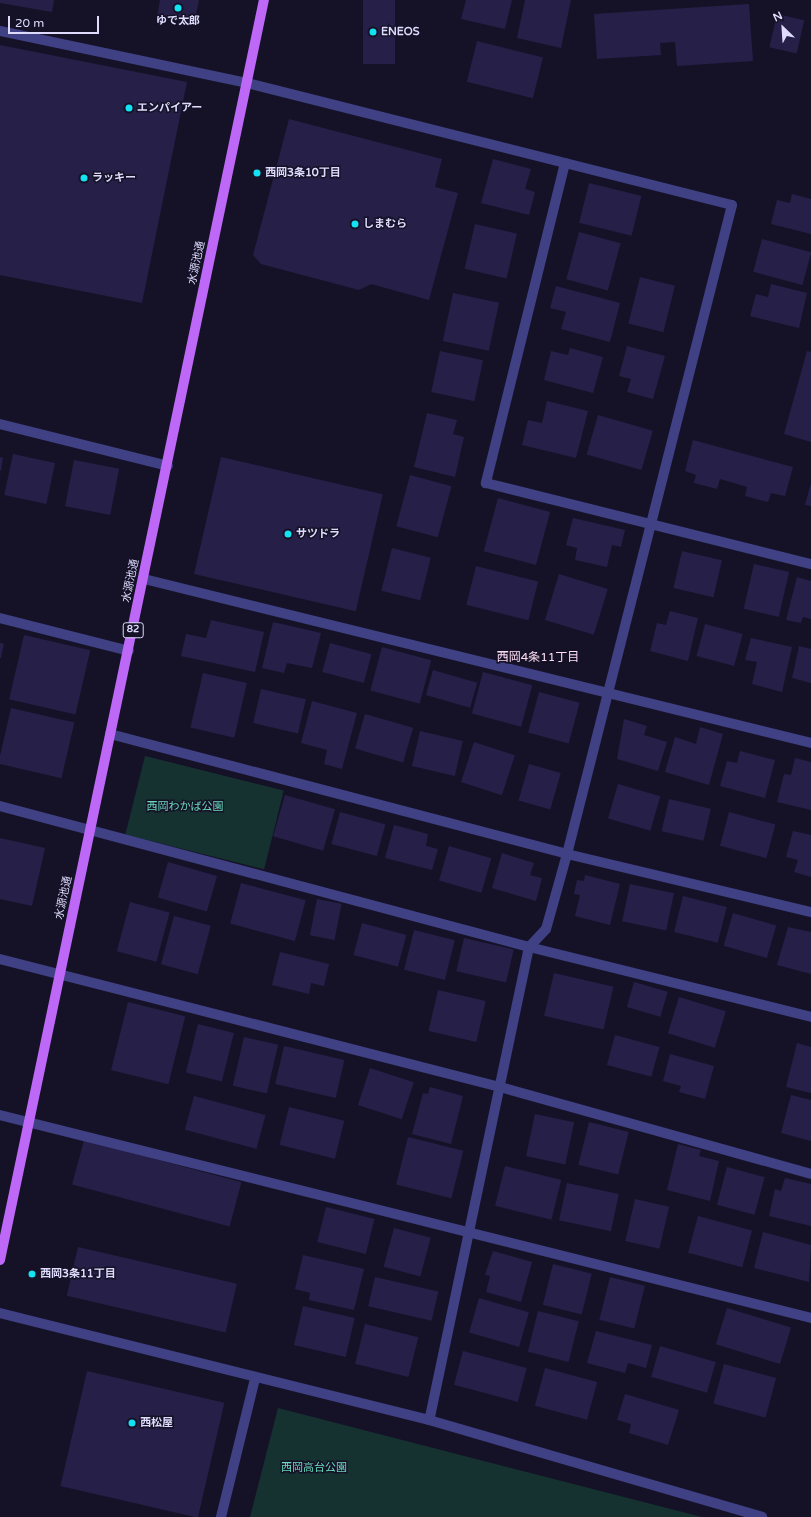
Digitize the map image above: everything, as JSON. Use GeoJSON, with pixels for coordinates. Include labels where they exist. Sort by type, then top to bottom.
{"type":"FeatureCollection","features":[{"type":"Feature","properties":{"kind":"main road","name":"水源池通"},"geometry":{"type":"LineString","coordinates":[[0,1255],[168,466],[264,0]]}},
{"type":"Feature","properties":{"kind":"street"},"geometry":{"type":"LineString","coordinates":[[0,31],[247,83],[732,205],[605,692],[567,854],[546,929],[529,947],[429,1420]]}},
{"type":"Feature","properties":{"kind":"street"},"geometry":{"type":"LineString","coordinates":[[565,163],[486,483],[811,564]]}},
{"type":"Feature","properties":{"kind":"street"},"geometry":{"type":"LineString","coordinates":[[0,424],[168,466]]}},
{"type":"Feature","properties":{"kind":"street"},"geometry":{"type":"LineString","coordinates":[[144,579],[811,743]]}},
{"type":"Feature","properties":{"kind":"street"},"geometry":{"type":"LineString","coordinates":[[0,618],[129,651]]}},
{"type":"Feature","properties":{"kind":"street"},"geometry":{"type":"LineString","coordinates":[[110,734],[567,854],[811,912]]}},
{"type":"Feature","properties":{"kind":"street"},"geometry":{"type":"LineString","coordinates":[[0,806],[529,947],[811,1017]]}},
{"type":"Feature","properties":{"kind":"street"},"geometry":{"type":"LineString","coordinates":[[0,959],[500,1087],[811,1174]]}},
{"type":"Feature","properties":{"kind":"street"},"geometry":{"type":"LineString","coordinates":[[0,1115],[811,1318]]}},
{"type":"Feature","properties":{"kind":"street"},"geometry":{"type":"LineString","coordinates":[[0,1313],[255,1378],[429,1420],[762,1517]]}},
{"type":"Feature","properties":{"kind":"street"},"geometry":{"type":"LineString","coordinates":[[221,1517],[255,1378]]}},
{"type":"Feature","properties":{"kind":"green space","name":"西岡わかば公園"},"geometry":{"type":"Polygon","coordinates":[[[145,756],[284,791],[264,869],[125,835],[145,756]]]}},
{"type":"Feature","properties":{"kind":"green space","name":"西岡高台公園"},"geometry":{"type":"Polygon","coordinates":[[[278,1408],[702,1517],[250,1517],[278,1408]]]}},
{"type":"Feature","properties":{"kind":"building"},"geometry":{"type":"Polygon","coordinates":[[[0,0],[54,0],[52,12],[0,3],[0,0]]]}},
{"type":"Feature","properties":{"kind":"building","name":"ゆで太郎"},"geometry":{"type":"Polygon","coordinates":[[[160,0],[199,0],[194,24],[157,17],[160,0]]]}},
{"type":"Feature","properties":{"kind":"building","name":"ENEOS"},"geometry":{"type":"Polygon","coordinates":[[[363,0],[395,0],[395,64],[363,64],[363,0]]]}},
{"type":"Feature","properties":{"kind":"building"},"geometry":{"type":"Polygon","coordinates":[[[466,0],[512,0],[505,29],[461,19],[466,0]]]}},
{"type":"Feature","properties":{"kind":"building"},"geometry":{"type":"Polygon","coordinates":[[[525,0],[571,0],[561,48],[517,38],[525,0]]]}},
{"type":"Feature","properties":{"kind":"building"},"geometry":{"type":"Polygon","coordinates":[[[749,4],[753,61],[677,66],[675,42],[660,43],[661,55],[597,59],[594,14],[749,4]]]}},
{"type":"Feature","properties":{"kind":"building"},"geometry":{"type":"Polygon","coordinates":[[[777,14],[804,20],[797,53],[769,47],[777,14]]]}},
{"type":"Feature","properties":{"kind":"building"},"geometry":{"type":"Polygon","coordinates":[[[477,41],[543,57],[533,98],[467,82],[477,41]]]}},
{"type":"Feature","properties":{"kind":"building","name":"ラッキー"},"geometry":{"type":"Polygon","coordinates":[[[0,45],[187,82],[142,303],[0,275],[0,45]]]}},
{"type":"Feature","properties":{"kind":"building","name":"しまむら"},"geometry":{"type":"Polygon","coordinates":[[[289,119],[442,159],[435,187],[458,193],[429,300],[371,284],[359,290],[261,264],[253,255],[289,119]]]}},
{"type":"Feature","properties":{"kind":"building"},"geometry":{"type":"Polygon","coordinates":[[[493,159],[531,169],[525,189],[535,192],[529,215],[481,203],[493,159]]]}},
{"type":"Feature","properties":{"kind":"building"},"geometry":{"type":"Polygon","coordinates":[[[589,183],[641,196],[631,236],[579,223],[589,183]]]}},
{"type":"Feature","properties":{"kind":"building"},"geometry":{"type":"Polygon","coordinates":[[[792,194],[811,199],[811,234],[771,224],[777,200],[790,203],[792,194]]]}},
{"type":"Feature","properties":{"kind":"building"},"geometry":{"type":"Polygon","coordinates":[[[475,224],[517,234],[507,278],[465,269],[475,224]]]}},
{"type":"Feature","properties":{"kind":"building"},"geometry":{"type":"Polygon","coordinates":[[[579,232],[621,243],[608,290],[566,279],[579,232]]]}},
{"type":"Feature","properties":{"kind":"building"},"geometry":{"type":"Polygon","coordinates":[[[762,239],[811,252],[802,285],[753,272],[762,239]]]}},
{"type":"Feature","properties":{"kind":"building"},"geometry":{"type":"Polygon","coordinates":[[[640,277],[675,286],[663,332],[628,324],[640,277]]]}},
{"type":"Feature","properties":{"kind":"building"},"geometry":{"type":"Polygon","coordinates":[[[771,284],[807,293],[799,328],[750,316],[756,294],[768,297],[771,284]]]}},
{"type":"Feature","properties":{"kind":"building"},"geometry":{"type":"Polygon","coordinates":[[[556,286],[620,303],[610,342],[561,329],[566,312],[550,308],[556,286]]]}},
{"type":"Feature","properties":{"kind":"building"},"geometry":{"type":"Polygon","coordinates":[[[453,293],[499,303],[489,351],[443,341],[453,293]]]}},
{"type":"Feature","properties":{"kind":"building"},"geometry":{"type":"Polygon","coordinates":[[[627,346],[665,356],[653,399],[627,392],[631,379],[619,376],[627,346]]]}},
{"type":"Feature","properties":{"kind":"building"},"geometry":{"type":"Polygon","coordinates":[[[570,348],[603,357],[593,393],[544,380],[551,351],[568,355],[570,348]]]}},
{"type":"Feature","properties":{"kind":"building"},"geometry":{"type":"Polygon","coordinates":[[[440,351],[483,360],[474,401],[431,392],[440,351]]]}},
{"type":"Feature","properties":{"kind":"building"},"geometry":{"type":"Polygon","coordinates":[[[807,351],[811,352],[811,442],[784,434],[807,351]]]}},
{"type":"Feature","properties":{"kind":"building"},"geometry":{"type":"Polygon","coordinates":[[[547,401],[588,411],[576,458],[522,445],[528,420],[542,423],[547,401]]]}},
{"type":"Feature","properties":{"kind":"building"},"geometry":{"type":"Polygon","coordinates":[[[427,413],[457,420],[453,434],[464,437],[455,477],[414,467],[427,413]]]}},
{"type":"Feature","properties":{"kind":"building"},"geometry":{"type":"Polygon","coordinates":[[[598,415],[653,431],[641,470],[587,454],[598,415]]]}},
{"type":"Feature","properties":{"kind":"building"},"geometry":{"type":"Polygon","coordinates":[[[693,440],[793,467],[785,496],[771,493],[768,502],[745,496],[747,487],[720,479],[717,489],[694,483],[696,475],[685,471],[693,440]]]}},
{"type":"Feature","properties":{"kind":"building"},"geometry":{"type":"Polygon","coordinates":[[[13,454],[55,463],[46,504],[4,495],[13,454]]]}},
{"type":"Feature","properties":{"kind":"building"},"geometry":{"type":"Polygon","coordinates":[[[0,457],[3,458],[1,471],[0,470],[0,457]]]}},
{"type":"Feature","properties":{"kind":"building","name":"サツドラ"},"geometry":{"type":"Polygon","coordinates":[[[221,457],[383,494],[356,611],[194,574],[221,457]]]}},
{"type":"Feature","properties":{"kind":"building"},"geometry":{"type":"Polygon","coordinates":[[[74,460],[119,469],[110,515],[65,506],[74,460]]]}},
{"type":"Feature","properties":{"kind":"building"},"geometry":{"type":"Polygon","coordinates":[[[410,475],[452,486],[438,537],[396,526],[410,475]]]}},
{"type":"Feature","properties":{"kind":"building"},"geometry":{"type":"Polygon","coordinates":[[[811,483],[811,506],[805,505],[811,483]]]}},
{"type":"Feature","properties":{"kind":"building"},"geometry":{"type":"Polygon","coordinates":[[[498,498],[550,512],[536,565],[484,551],[498,498]]]}},
{"type":"Feature","properties":{"kind":"building"},"geometry":{"type":"Polygon","coordinates":[[[573,518],[625,530],[621,547],[612,545],[607,567],[575,560],[577,548],[566,545],[573,518]]]}},
{"type":"Feature","properties":{"kind":"building"},"geometry":{"type":"Polygon","coordinates":[[[392,548],[431,558],[420,600],[381,591],[392,548]]]}},
{"type":"Feature","properties":{"kind":"building"},"geometry":{"type":"Polygon","coordinates":[[[682,551],[722,560],[713,597],[673,588],[682,551]]]}},
{"type":"Feature","properties":{"kind":"building"},"geometry":{"type":"Polygon","coordinates":[[[754,564],[789,572],[779,617],[744,609],[754,564]]]}},
{"type":"Feature","properties":{"kind":"building"},"geometry":{"type":"Polygon","coordinates":[[[476,566],[538,581],[528,620],[466,605],[476,566]]]}},
{"type":"Feature","properties":{"kind":"building"},"geometry":{"type":"Polygon","coordinates":[[[559,574],[608,589],[594,635],[545,620],[559,574]]]}},
{"type":"Feature","properties":{"kind":"building"},"geometry":{"type":"Polygon","coordinates":[[[797,577],[811,581],[811,619],[803,617],[801,623],[786,620],[797,577]]]}},
{"type":"Feature","properties":{"kind":"building"},"geometry":{"type":"Polygon","coordinates":[[[670,611],[698,618],[688,661],[650,651],[657,623],[666,625],[670,611]]]}},
{"type":"Feature","properties":{"kind":"building"},"geometry":{"type":"Polygon","coordinates":[[[211,620],[264,632],[255,672],[181,656],[186,634],[206,638],[211,620]]]}},
{"type":"Feature","properties":{"kind":"building"},"geometry":{"type":"Polygon","coordinates":[[[273,622],[321,633],[312,668],[287,663],[284,673],[262,668],[273,622]]]}},
{"type":"Feature","properties":{"kind":"building"},"geometry":{"type":"Polygon","coordinates":[[[705,624],[743,634],[734,666],[696,656],[705,624]]]}},
{"type":"Feature","properties":{"kind":"building"},"geometry":{"type":"Polygon","coordinates":[[[24,635],[90,650],[75,715],[9,699],[24,635]]]}},
{"type":"Feature","properties":{"kind":"building"},"geometry":{"type":"Polygon","coordinates":[[[751,638],[792,647],[782,692],[752,684],[757,662],[745,660],[751,638]]]}},
{"type":"Feature","properties":{"kind":"building"},"geometry":{"type":"Polygon","coordinates":[[[0,643],[4,644],[1,658],[0,658],[0,643]]]}},
{"type":"Feature","properties":{"kind":"building"},"geometry":{"type":"Polygon","coordinates":[[[330,643],[372,654],[364,683],[322,672],[330,643]]]}},
{"type":"Feature","properties":{"kind":"building"},"geometry":{"type":"Polygon","coordinates":[[[799,646],[811,649],[811,683],[792,678],[799,646]]]}},
{"type":"Feature","properties":{"kind":"building"},"geometry":{"type":"Polygon","coordinates":[[[382,647],[431,660],[420,704],[370,690],[382,647]]]}},
{"type":"Feature","properties":{"kind":"building"},"geometry":{"type":"Polygon","coordinates":[[[433,670],[477,683],[470,708],[426,695],[433,670]]]}},
{"type":"Feature","properties":{"kind":"building"},"geometry":{"type":"Polygon","coordinates":[[[483,672],[532,685],[521,727],[472,714],[483,672]]]}},
{"type":"Feature","properties":{"kind":"building"},"geometry":{"type":"Polygon","coordinates":[[[203,673],[247,683],[234,738],[190,728],[203,673]]]}},
{"type":"Feature","properties":{"kind":"building"},"geometry":{"type":"Polygon","coordinates":[[[261,689],[306,699],[298,733],[253,723],[261,689]]]}},
{"type":"Feature","properties":{"kind":"building"},"geometry":{"type":"Polygon","coordinates":[[[539,692],[580,703],[569,743],[528,733],[539,692]]]}},
{"type":"Feature","properties":{"kind":"building"},"geometry":{"type":"Polygon","coordinates":[[[312,701],[357,713],[342,769],[324,764],[327,750],[301,743],[312,701]]]}},
{"type":"Feature","properties":{"kind":"building"},"geometry":{"type":"Polygon","coordinates":[[[11,708],[74,723],[62,778],[0,764],[0,756],[11,708]]]}},
{"type":"Feature","properties":{"kind":"building"},"geometry":{"type":"Polygon","coordinates":[[[365,714],[413,728],[403,762],[355,749],[365,714]]]}},
{"type":"Feature","properties":{"kind":"building"},"geometry":{"type":"Polygon","coordinates":[[[624,719],[647,726],[644,735],[667,742],[658,771],[617,759],[624,719]]]}},
{"type":"Feature","properties":{"kind":"building"},"geometry":{"type":"Polygon","coordinates":[[[700,727],[723,734],[709,785],[665,772],[675,737],[696,744],[700,727]]]}},
{"type":"Feature","properties":{"kind":"building"},"geometry":{"type":"Polygon","coordinates":[[[420,731],[463,741],[455,776],[412,766],[420,731]]]}},
{"type":"Feature","properties":{"kind":"building"},"geometry":{"type":"Polygon","coordinates":[[[474,742],[515,755],[502,795],[461,782],[474,742]]]}},
{"type":"Feature","properties":{"kind":"building"},"geometry":{"type":"Polygon","coordinates":[[[740,751],[775,760],[765,798],[720,786],[727,761],[737,763],[740,751]]]}},
{"type":"Feature","properties":{"kind":"building"},"geometry":{"type":"Polygon","coordinates":[[[795,758],[811,762],[811,810],[777,802],[784,774],[791,775],[795,758]]]}},
{"type":"Feature","properties":{"kind":"building"},"geometry":{"type":"Polygon","coordinates":[[[529,764],[561,773],[550,810],[519,801],[529,764]]]}},
{"type":"Feature","properties":{"kind":"building"},"geometry":{"type":"Polygon","coordinates":[[[618,784],[660,796],[650,831],[608,819],[618,784]]]}},
{"type":"Feature","properties":{"kind":"building"},"geometry":{"type":"Polygon","coordinates":[[[285,795],[335,809],[323,851],[273,836],[285,795]]]}},
{"type":"Feature","properties":{"kind":"building"},"geometry":{"type":"Polygon","coordinates":[[[669,799],[711,809],[703,841],[662,831],[669,799]]]}},
{"type":"Feature","properties":{"kind":"building"},"geometry":{"type":"Polygon","coordinates":[[[340,812],[385,824],[377,856],[331,844],[340,812]]]}},
{"type":"Feature","properties":{"kind":"building"},"geometry":{"type":"Polygon","coordinates":[[[729,812],[775,824],[766,858],[720,846],[729,812]]]}},
{"type":"Feature","properties":{"kind":"building"},"geometry":{"type":"Polygon","coordinates":[[[394,825],[428,834],[426,846],[438,849],[432,870],[385,858],[394,825]]]}},
{"type":"Feature","properties":{"kind":"building"},"geometry":{"type":"Polygon","coordinates":[[[793,831],[811,835],[811,877],[794,872],[798,860],[786,857],[793,831]]]}},
{"type":"Feature","properties":{"kind":"building"},"geometry":{"type":"Polygon","coordinates":[[[0,838],[45,848],[32,906],[0,899],[0,838]]]}},
{"type":"Feature","properties":{"kind":"building"},"geometry":{"type":"Polygon","coordinates":[[[449,846],[491,858],[481,893],[439,881],[449,846]]]}},
{"type":"Feature","properties":{"kind":"building"},"geometry":{"type":"Polygon","coordinates":[[[502,853],[534,863],[530,875],[542,878],[536,901],[492,888],[502,853]]]}},
{"type":"Feature","properties":{"kind":"building"},"geometry":{"type":"Polygon","coordinates":[[[168,862],[217,876],[207,912],[158,898],[168,862]]]}},
{"type":"Feature","properties":{"kind":"building"},"geometry":{"type":"Polygon","coordinates":[[[585,875],[620,884],[610,925],[575,916],[580,895],[574,894],[577,880],[584,881],[585,875]]]}},
{"type":"Feature","properties":{"kind":"building"},"geometry":{"type":"Polygon","coordinates":[[[241,883],[306,900],[295,941],[230,924],[241,883]]]}},
{"type":"Feature","properties":{"kind":"building"},"geometry":{"type":"Polygon","coordinates":[[[630,884],[674,893],[666,931],[622,921],[630,884]]]}},
{"type":"Feature","properties":{"kind":"building"},"geometry":{"type":"Polygon","coordinates":[[[683,896],[727,907],[718,943],[674,932],[683,896]]]}},
{"type":"Feature","properties":{"kind":"building"},"geometry":{"type":"Polygon","coordinates":[[[317,899],[342,904],[334,940],[310,935],[317,899]]]}},
{"type":"Feature","properties":{"kind":"building"},"geometry":{"type":"Polygon","coordinates":[[[130,902],[170,913],[156,962],[117,951],[130,902]]]}},
{"type":"Feature","properties":{"kind":"building"},"geometry":{"type":"Polygon","coordinates":[[[733,913],[776,925],[767,958],[724,946],[733,913]]]}},
{"type":"Feature","properties":{"kind":"building"},"geometry":{"type":"Polygon","coordinates":[[[174,916],[211,926],[198,974],[161,964],[174,916]]]}},
{"type":"Feature","properties":{"kind":"building"},"geometry":{"type":"Polygon","coordinates":[[[362,923],[406,935],[398,967],[353,955],[362,923]]]}},
{"type":"Feature","properties":{"kind":"building"},"geometry":{"type":"Polygon","coordinates":[[[788,927],[811,932],[811,974],[777,965],[788,927]]]}},
{"type":"Feature","properties":{"kind":"building"},"geometry":{"type":"Polygon","coordinates":[[[414,930],[455,940],[445,980],[404,970],[414,930]]]}},
{"type":"Feature","properties":{"kind":"building"},"geometry":{"type":"Polygon","coordinates":[[[464,938],[514,949],[506,983],[456,971],[464,938]]]}},
{"type":"Feature","properties":{"kind":"building"},"geometry":{"type":"Polygon","coordinates":[[[280,952],[329,964],[324,986],[311,983],[309,994],[272,985],[280,952]]]}},
{"type":"Feature","properties":{"kind":"building"},"geometry":{"type":"Polygon","coordinates":[[[554,973],[613,987],[604,1030],[544,1016],[554,973]]]}},
{"type":"Feature","properties":{"kind":"building"},"geometry":{"type":"Polygon","coordinates":[[[634,982],[668,992],[660,1017],[627,1007],[634,982]]]}},
{"type":"Feature","properties":{"kind":"building"},"geometry":{"type":"Polygon","coordinates":[[[438,990],[486,1001],[476,1042],[429,1031],[438,990]]]}},
{"type":"Feature","properties":{"kind":"building"},"geometry":{"type":"Polygon","coordinates":[[[679,997],[726,1011],[715,1048],[668,1033],[679,997]]]}},
{"type":"Feature","properties":{"kind":"building"},"geometry":{"type":"Polygon","coordinates":[[[128,1002],[185,1016],[168,1084],[111,1070],[128,1002]]]}},
{"type":"Feature","properties":{"kind":"building"},"geometry":{"type":"Polygon","coordinates":[[[198,1024],[234,1033],[222,1081],[186,1073],[198,1024]]]}},
{"type":"Feature","properties":{"kind":"building"},"geometry":{"type":"Polygon","coordinates":[[[615,1035],[659,1047],[651,1077],[607,1065],[615,1035]]]}},
{"type":"Feature","properties":{"kind":"building"},"geometry":{"type":"Polygon","coordinates":[[[244,1037],[278,1045],[267,1094],[233,1086],[244,1037]]]}},
{"type":"Feature","properties":{"kind":"building"},"geometry":{"type":"Polygon","coordinates":[[[797,1043],[811,1047],[811,1093],[786,1087],[797,1043]]]}},
{"type":"Feature","properties":{"kind":"building"},"geometry":{"type":"Polygon","coordinates":[[[284,1046],[344,1060],[336,1098],[275,1084],[284,1046]]]}},
{"type":"Feature","properties":{"kind":"building"},"geometry":{"type":"Polygon","coordinates":[[[670,1054],[714,1066],[705,1099],[679,1092],[681,1086],[663,1081],[670,1054]]]}},
{"type":"Feature","properties":{"kind":"building"},"geometry":{"type":"Polygon","coordinates":[[[370,1068],[414,1082],[402,1119],[358,1105],[370,1068]]]}},
{"type":"Feature","properties":{"kind":"building"},"geometry":{"type":"Polygon","coordinates":[[[430,1087],[463,1096],[451,1144],[412,1134],[423,1093],[428,1094],[430,1087]]]}},
{"type":"Feature","properties":{"kind":"building"},"geometry":{"type":"Polygon","coordinates":[[[791,1095],[811,1100],[811,1141],[781,1133],[791,1095]]]}},
{"type":"Feature","properties":{"kind":"building"},"geometry":{"type":"Polygon","coordinates":[[[194,1096],[265,1115],[256,1149],[185,1130],[194,1096]]]}},
{"type":"Feature","properties":{"kind":"building"},"geometry":{"type":"Polygon","coordinates":[[[289,1107],[344,1121],[335,1159],[280,1145],[289,1107]]]}},
{"type":"Feature","properties":{"kind":"building"},"geometry":{"type":"Polygon","coordinates":[[[535,1114],[574,1122],[565,1164],[526,1156],[535,1114]]]}},
{"type":"Feature","properties":{"kind":"building"},"geometry":{"type":"Polygon","coordinates":[[[589,1122],[629,1132],[618,1175],[578,1165],[589,1122]]]}},
{"type":"Feature","properties":{"kind":"building"},"geometry":{"type":"Polygon","coordinates":[[[408,1137],[463,1151],[451,1198],[396,1185],[408,1137]]]}},
{"type":"Feature","properties":{"kind":"building"},"geometry":{"type":"Polygon","coordinates":[[[84,1140],[241,1182],[230,1227],[72,1184],[84,1140]]]}},
{"type":"Feature","properties":{"kind":"building"},"geometry":{"type":"Polygon","coordinates":[[[678,1144],[701,1150],[699,1156],[719,1161],[710,1201],[667,1190],[678,1144]]]}},
{"type":"Feature","properties":{"kind":"building"},"geometry":{"type":"Polygon","coordinates":[[[505,1166],[561,1180],[551,1220],[495,1206],[505,1166]]]}},
{"type":"Feature","properties":{"kind":"building"},"geometry":{"type":"Polygon","coordinates":[[[727,1167],[765,1177],[755,1215],[717,1205],[727,1167]]]}},
{"type":"Feature","properties":{"kind":"building"},"geometry":{"type":"Polygon","coordinates":[[[785,1178],[811,1184],[811,1226],[769,1216],[775,1189],[781,1191],[785,1178]]]}},
{"type":"Feature","properties":{"kind":"building"},"geometry":{"type":"Polygon","coordinates":[[[567,1183],[619,1194],[611,1231],[559,1220],[567,1183]]]}},
{"type":"Feature","properties":{"kind":"building"},"geometry":{"type":"Polygon","coordinates":[[[635,1199],[669,1207],[659,1249],[625,1241],[635,1199]]]}},
{"type":"Feature","properties":{"kind":"building"},"geometry":{"type":"Polygon","coordinates":[[[326,1207],[375,1219],[366,1254],[317,1242],[326,1207]]]}},
{"type":"Feature","properties":{"kind":"building"},"geometry":{"type":"Polygon","coordinates":[[[698,1216],[752,1230],[742,1267],[688,1253],[698,1216]]]}},
{"type":"Feature","properties":{"kind":"building"},"geometry":{"type":"Polygon","coordinates":[[[394,1228],[431,1238],[420,1276],[384,1267],[394,1228]]]}},
{"type":"Feature","properties":{"kind":"building"},"geometry":{"type":"Polygon","coordinates":[[[763,1232],[811,1245],[809,1282],[754,1268],[763,1232]]]}},
{"type":"Feature","properties":{"kind":"building"},"geometry":{"type":"Polygon","coordinates":[[[78,1247],[237,1284],[226,1332],[67,1296],[78,1247]]]}},
{"type":"Feature","properties":{"kind":"building"},"geometry":{"type":"Polygon","coordinates":[[[493,1251],[532,1262],[521,1302],[486,1292],[490,1276],[485,1275],[493,1251]]]}},
{"type":"Feature","properties":{"kind":"building"},"geometry":{"type":"Polygon","coordinates":[[[303,1255],[364,1269],[354,1310],[309,1300],[310,1293],[295,1289],[303,1255]]]}},
{"type":"Feature","properties":{"kind":"building"},"geometry":{"type":"Polygon","coordinates":[[[553,1264],[592,1274],[582,1314],[543,1305],[553,1264]]]}},
{"type":"Feature","properties":{"kind":"building"},"geometry":{"type":"Polygon","coordinates":[[[375,1277],[438,1292],[432,1321],[368,1306],[375,1277]]]}},
{"type":"Feature","properties":{"kind":"building"},"geometry":{"type":"Polygon","coordinates":[[[610,1277],[645,1286],[634,1328],[599,1320],[610,1277]]]}},
{"type":"Feature","properties":{"kind":"building"},"geometry":{"type":"Polygon","coordinates":[[[479,1298],[529,1312],[519,1347],[469,1333],[479,1298]]]}},
{"type":"Feature","properties":{"kind":"building"},"geometry":{"type":"Polygon","coordinates":[[[303,1306],[355,1318],[346,1357],[294,1345],[303,1306]]]}},
{"type":"Feature","properties":{"kind":"building"},"geometry":{"type":"Polygon","coordinates":[[[727,1308],[791,1328],[780,1364],[716,1344],[727,1308]]]}},
{"type":"Feature","properties":{"kind":"building"},"geometry":{"type":"Polygon","coordinates":[[[538,1311],[579,1321],[569,1362],[528,1352],[538,1311]]]}},
{"type":"Feature","properties":{"kind":"building"},"geometry":{"type":"Polygon","coordinates":[[[365,1324],[418,1337],[408,1377],[355,1364],[365,1324]]]}},
{"type":"Feature","properties":{"kind":"building"},"geometry":{"type":"Polygon","coordinates":[[[596,1331],[652,1345],[646,1368],[628,1363],[625,1373],[587,1363],[596,1331]]]}},
{"type":"Feature","properties":{"kind":"building"},"geometry":{"type":"Polygon","coordinates":[[[660,1346],[716,1362],[707,1393],[651,1377],[660,1346]]]}},
{"type":"Feature","properties":{"kind":"building"},"geometry":{"type":"Polygon","coordinates":[[[463,1351],[527,1368],[518,1402],[454,1385],[463,1351]]]}},
{"type":"Feature","properties":{"kind":"building"},"geometry":{"type":"Polygon","coordinates":[[[724,1364],[776,1378],[766,1418],[713,1404],[724,1364]]]}},
{"type":"Feature","properties":{"kind":"building"},"geometry":{"type":"Polygon","coordinates":[[[545,1368],[597,1382],[587,1420],[535,1406],[545,1368]]]}},
{"type":"Feature","properties":{"kind":"building"},"geometry":{"type":"Polygon","coordinates":[[[87,1371],[224,1403],[198,1517],[60,1486],[87,1371]]]}},
{"type":"Feature","properties":{"kind":"building"},"geometry":{"type":"Polygon","coordinates":[[[625,1394],[679,1410],[668,1445],[629,1433],[631,1424],[617,1420],[625,1394]]]}},
{"type":"Feature","properties":{"kind":"place","name":"ゆで太郎"},"geometry":{"type":"Point","coordinates":[178,8]}},
{"type":"Feature","properties":{"kind":"place","name":"ENEOS"},"geometry":{"type":"Point","coordinates":[373,32]}},
{"type":"Feature","properties":{"kind":"place","name":"エンパイアー"},"geometry":{"type":"Point","coordinates":[129,108]}},
{"type":"Feature","properties":{"kind":"place","name":"西岡3条10丁目"},"geometry":{"type":"Point","coordinates":[257,173]}},
{"type":"Feature","properties":{"kind":"place","name":"ラッキー"},"geometry":{"type":"Point","coordinates":[84,178]}},
{"type":"Feature","properties":{"kind":"place","name":"しまむら"},"geometry":{"type":"Point","coordinates":[355,224]}},
{"type":"Feature","properties":{"kind":"place","name":"サツドラ"},"geometry":{"type":"Point","coordinates":[288,534]}},
{"type":"Feature","properties":{"kind":"place","name":"西岡3条11丁目"},"geometry":{"type":"Point","coordinates":[32,1274]}},
{"type":"Feature","properties":{"kind":"place","name":"西松屋"},"geometry":{"type":"Point","coordinates":[132,1423]}},
{"type":"Feature","properties":{"kind":"district","name":"西岡4条11丁目"},"geometry":{"type":"Point","coordinates":[538,658]}}]}
